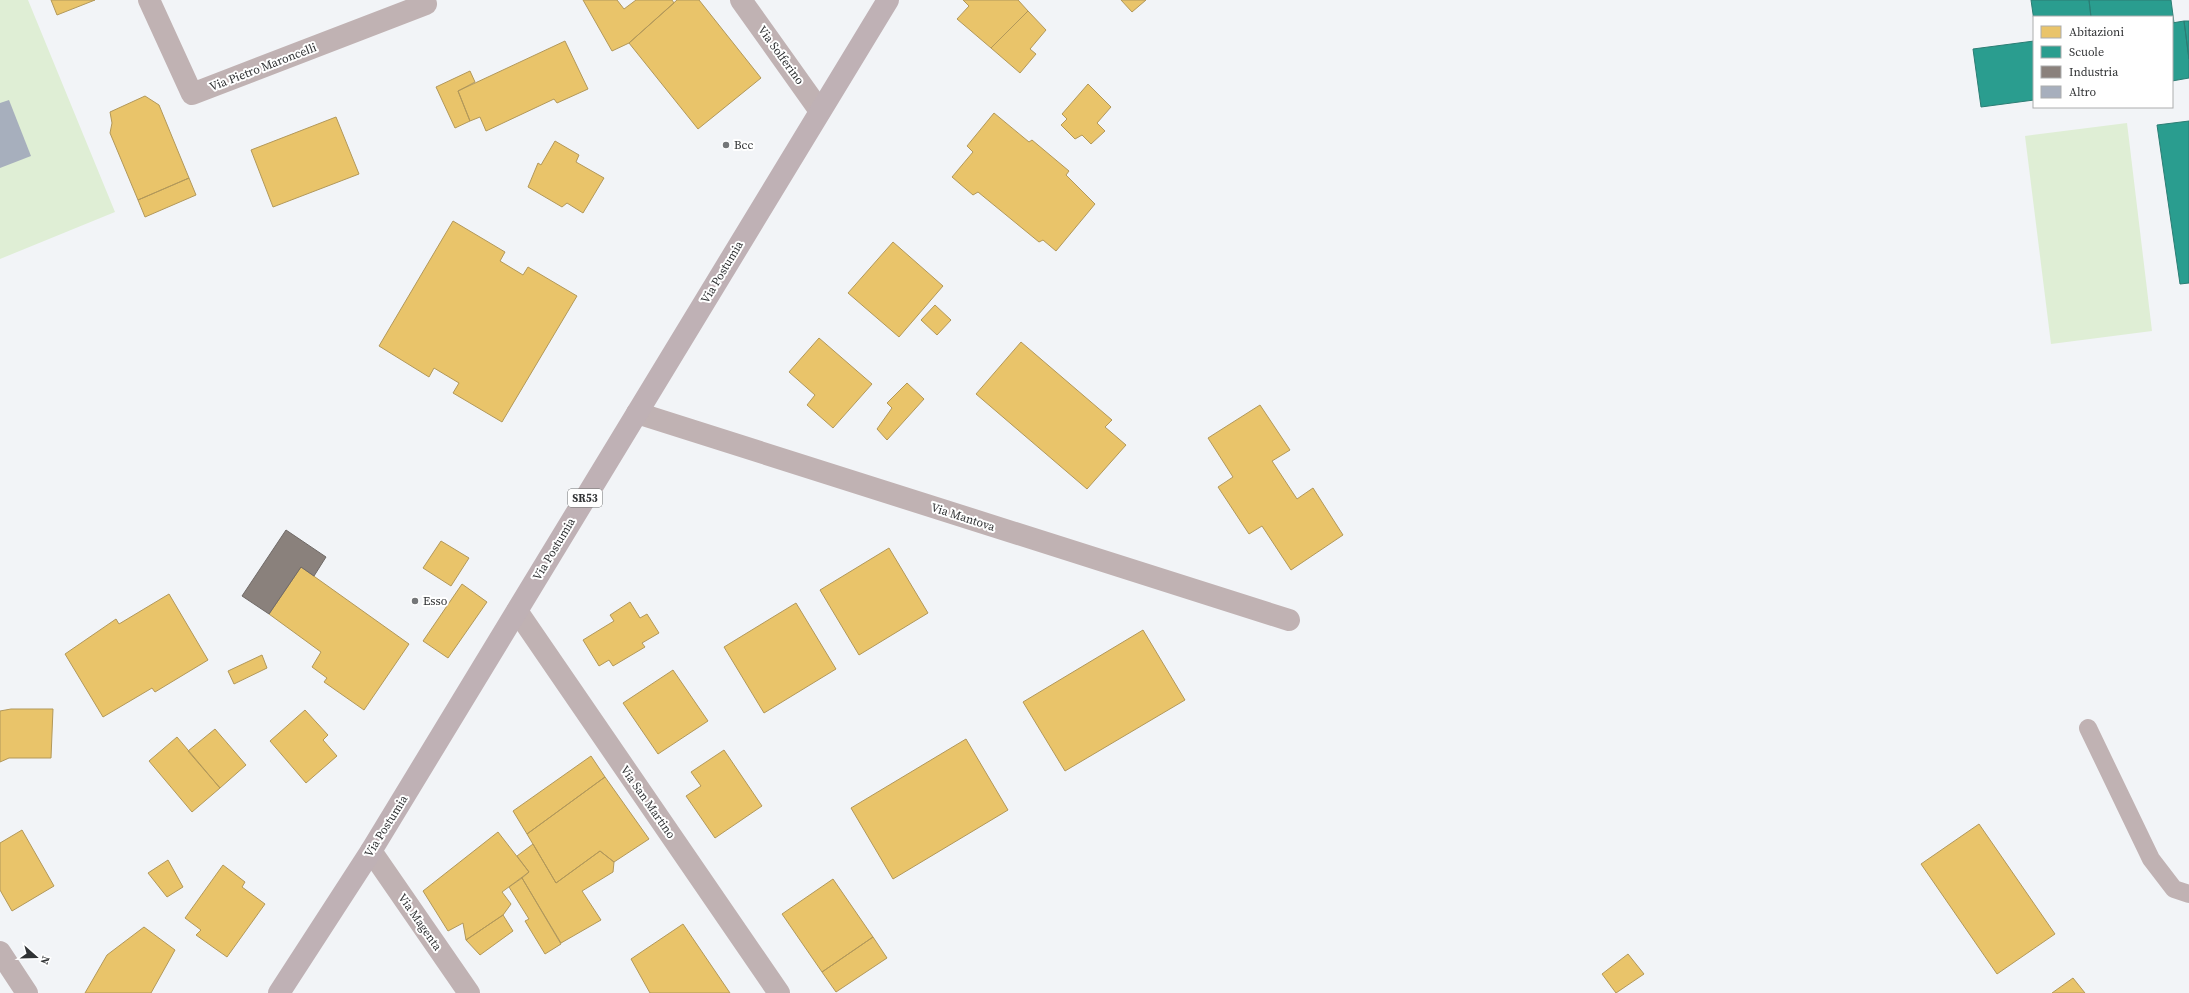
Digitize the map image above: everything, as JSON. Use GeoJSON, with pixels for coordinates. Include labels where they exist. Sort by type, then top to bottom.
{"type":"FeatureCollection","features":[{"type":"Feature","properties":{"kind":"main road","name":"Via Postumia"},"geometry":{"type":"LineString","coordinates":[[278,993],[371,851],[888,0]]}},
{"type":"Feature","properties":{"kind":"street","name":"Via Pietro Maroncelli"},"geometry":{"type":"LineString","coordinates":[[149,0],[192,94],[426,4],[424,0]]}},
{"type":"Feature","properties":{"kind":"street","name":"Via Solferino"},"geometry":{"type":"LineString","coordinates":[[741,0],[820,111]]}},
{"type":"Feature","properties":{"kind":"street","name":"Via Mantova"},"geometry":{"type":"LineString","coordinates":[[637,413],[1289,620]]}},
{"type":"Feature","properties":{"kind":"street","name":"Via San Martino"},"geometry":{"type":"LineString","coordinates":[[517,611],[779,993]]}},
{"type":"Feature","properties":{"kind":"street","name":"Via Magenta"},"geometry":{"type":"LineString","coordinates":[[371,851],[469,993]]}},
{"type":"Feature","properties":{"kind":"street"},"geometry":{"type":"LineString","coordinates":[[0,952],[27,993]]}},
{"type":"Feature","properties":{"kind":"lane"},"geometry":{"type":"LineString","coordinates":[[2088,728],[2151,859],[2174,889],[2189,894]]}},
{"type":"Feature","properties":{"kind":"green space"},"geometry":{"type":"Polygon","coordinates":[[[0,0],[28,0],[115,212],[0,259],[0,0]]]}},
{"type":"Feature","properties":{"kind":"green space"},"geometry":{"type":"Polygon","coordinates":[[[2127,123],[2152,331],[2051,344],[2025,136],[2127,123]]]}},
{"type":"Feature","properties":{"kind":"building: Abitazioni"},"geometry":{"type":"Polygon","coordinates":[[[51,0],[95,0],[57,15],[51,0]]]}},
{"type":"Feature","properties":{"kind":"building: Abitazioni"},"geometry":{"type":"Polygon","coordinates":[[[583,0],[617,0],[624,9],[636,0],[672,0],[674,3],[629,43],[612,51],[583,0]]]}},
{"type":"Feature","properties":{"kind":"building: Abitazioni"},"geometry":{"type":"Polygon","coordinates":[[[677,0],[699,0],[761,78],[698,129],[629,43],[677,0]]]}},
{"type":"Feature","properties":{"kind":"building: Abitazioni"},"geometry":{"type":"Polygon","coordinates":[[[963,0],[1018,0],[1028,11],[991,48],[957,19],[969,6],[963,0]]]}},
{"type":"Feature","properties":{"kind":"building: Abitazioni"},"geometry":{"type":"Polygon","coordinates":[[[1121,0],[1146,0],[1132,12],[1121,0]]]}},
{"type":"Feature","properties":{"kind":"building: Abitazioni"},"geometry":{"type":"Polygon","coordinates":[[[1028,11],[1046,30],[1030,49],[1036,54],[1020,73],[991,48],[1028,11]]]}},
{"type":"Feature","properties":{"kind":"building: Abitazioni"},"geometry":{"type":"Polygon","coordinates":[[[565,41],[588,89],[557,103],[554,99],[486,131],[480,117],[470,121],[458,91],[565,41]]]}},
{"type":"Feature","properties":{"kind":"building: Abitazioni"},"geometry":{"type":"Polygon","coordinates":[[[470,71],[475,82],[458,91],[470,121],[455,128],[436,87],[470,71]]]}},
{"type":"Feature","properties":{"kind":"building: Abitazioni"},"geometry":{"type":"Polygon","coordinates":[[[1088,84],[1111,107],[1097,123],[1105,131],[1091,144],[1082,135],[1075,139],[1061,125],[1067,119],[1062,114],[1088,84]]]}},
{"type":"Feature","properties":{"kind":"building: Abitazioni"},"geometry":{"type":"Polygon","coordinates":[[[145,96],[159,105],[189,178],[138,200],[110,133],[112,123],[110,112],[145,96]]]}},
{"type":"Feature","properties":{"kind":"building: Abitazioni"},"geometry":{"type":"Polygon","coordinates":[[[994,113],[1029,142],[1032,140],[1069,171],[1066,175],[1095,204],[1056,251],[1043,240],[1039,242],[978,192],[973,195],[952,177],[973,152],[967,146],[994,113]]]}},
{"type":"Feature","properties":{"kind":"building: Abitazioni"},"geometry":{"type":"Polygon","coordinates":[[[336,117],[359,174],[273,207],[251,150],[336,117]]]}},
{"type":"Feature","properties":{"kind":"building: Abitazioni"},"geometry":{"type":"Polygon","coordinates":[[[555,141],[579,155],[576,162],[604,178],[583,213],[567,203],[562,207],[528,187],[538,163],[541,165],[555,141]]]}},
{"type":"Feature","properties":{"kind":"building: Abitazioni"},"geometry":{"type":"Polygon","coordinates":[[[189,178],[196,195],[145,217],[138,200],[189,178]]]}},
{"type":"Feature","properties":{"kind":"building: Abitazioni"},"geometry":{"type":"Polygon","coordinates":[[[453,221],[505,252],[500,261],[523,275],[528,267],[577,296],[502,422],[453,393],[459,383],[434,368],[429,377],[379,346],[453,221]]]}},
{"type":"Feature","properties":{"kind":"building: Abitazioni"},"geometry":{"type":"Polygon","coordinates":[[[893,242],[943,286],[899,337],[848,293],[893,242]]]}},
{"type":"Feature","properties":{"kind":"building: Abitazioni"},"geometry":{"type":"Polygon","coordinates":[[[935,305],[951,320],[937,335],[921,320],[935,305]]]}},
{"type":"Feature","properties":{"kind":"building: Abitazioni"},"geometry":{"type":"Polygon","coordinates":[[[819,338],[872,384],[833,428],[807,405],[815,395],[789,372],[819,338]]]}},
{"type":"Feature","properties":{"kind":"building: Abitazioni"},"geometry":{"type":"Polygon","coordinates":[[[1021,342],[1112,420],[1105,427],[1126,445],[1087,489],[976,394],[1021,342]]]}},
{"type":"Feature","properties":{"kind":"building: Abitazioni"},"geometry":{"type":"Polygon","coordinates":[[[907,383],[924,399],[887,440],[877,429],[892,408],[887,403],[907,383]]]}},
{"type":"Feature","properties":{"kind":"building: Abitazioni"},"geometry":{"type":"Polygon","coordinates":[[[1260,405],[1290,450],[1272,461],[1297,499],[1313,488],[1343,535],[1291,570],[1262,526],[1249,534],[1218,487],[1233,477],[1208,438],[1260,405]]]}},
{"type":"Feature","properties":{"kind":"building: Abitazioni"},"geometry":{"type":"Polygon","coordinates":[[[441,541],[469,558],[451,586],[423,568],[441,541]]]}},
{"type":"Feature","properties":{"kind":"building: Abitazioni"},"geometry":{"type":"Polygon","coordinates":[[[889,548],[928,613],[859,655],[820,590],[889,548]]]}},
{"type":"Feature","properties":{"kind":"building: Abitazioni"},"geometry":{"type":"Polygon","coordinates":[[[301,567],[409,644],[364,710],[324,682],[327,678],[312,667],[321,652],[269,614],[301,567]]]}},
{"type":"Feature","properties":{"kind":"building: Abitazioni"},"geometry":{"type":"Polygon","coordinates":[[[462,584],[487,602],[448,658],[423,641],[462,584]]]}},
{"type":"Feature","properties":{"kind":"building: Abitazioni"},"geometry":{"type":"Polygon","coordinates":[[[169,594],[208,660],[155,692],[152,688],[103,717],[65,654],[116,619],[119,624],[169,594]]]}},
{"type":"Feature","properties":{"kind":"building: Abitazioni"},"geometry":{"type":"Polygon","coordinates":[[[630,602],[640,618],[647,614],[659,633],[642,643],[645,647],[613,666],[609,660],[599,666],[583,640],[614,621],[610,615],[630,602]]]}},
{"type":"Feature","properties":{"kind":"building: Abitazioni"},"geometry":{"type":"Polygon","coordinates":[[[796,603],[836,669],[764,713],[724,647],[796,603]]]}},
{"type":"Feature","properties":{"kind":"building: Abitazioni"},"geometry":{"type":"Polygon","coordinates":[[[1143,630],[1185,700],[1065,771],[1023,702],[1143,630]]]}},
{"type":"Feature","properties":{"kind":"building: Abitazioni"},"geometry":{"type":"Polygon","coordinates":[[[262,655],[267,668],[234,684],[228,671],[262,655]]]}},
{"type":"Feature","properties":{"kind":"building: Abitazioni"},"geometry":{"type":"Polygon","coordinates":[[[673,670],[708,721],[658,754],[623,703],[673,670]]]}},
{"type":"Feature","properties":{"kind":"building: Abitazioni"},"geometry":{"type":"Polygon","coordinates":[[[11,709],[53,709],[51,758],[9,758],[0,762],[0,711],[11,709]]]}},
{"type":"Feature","properties":{"kind":"building: Abitazioni"},"geometry":{"type":"Polygon","coordinates":[[[305,710],[328,735],[323,740],[337,756],[306,783],[270,741],[305,710]]]}},
{"type":"Feature","properties":{"kind":"building: Abitazioni"},"geometry":{"type":"Polygon","coordinates":[[[215,729],[246,765],[220,788],[188,751],[215,729]]]}},
{"type":"Feature","properties":{"kind":"building: Abitazioni"},"geometry":{"type":"Polygon","coordinates":[[[177,737],[220,788],[192,812],[149,761],[177,737]]]}},
{"type":"Feature","properties":{"kind":"building: Abitazioni"},"geometry":{"type":"Polygon","coordinates":[[[966,739],[1008,810],[893,879],[851,808],[966,739]]]}},
{"type":"Feature","properties":{"kind":"building: Abitazioni"},"geometry":{"type":"Polygon","coordinates":[[[724,750],[762,806],[715,838],[686,796],[701,786],[691,772],[724,750]]]}},
{"type":"Feature","properties":{"kind":"building: Abitazioni"},"geometry":{"type":"Polygon","coordinates":[[[591,756],[605,777],[527,834],[513,811],[591,756]]]}},
{"type":"Feature","properties":{"kind":"building: Abitazioni"},"geometry":{"type":"Polygon","coordinates":[[[605,777],[649,839],[614,862],[600,851],[556,883],[527,834],[605,777]]]}},
{"type":"Feature","properties":{"kind":"building: Abitazioni"},"geometry":{"type":"Polygon","coordinates":[[[1979,824],[2055,934],[1997,974],[1921,864],[1979,824]]]}},
{"type":"Feature","properties":{"kind":"building: Abitazioni"},"geometry":{"type":"Polygon","coordinates":[[[22,830],[54,886],[12,911],[0,890],[0,843],[22,830]]]}},
{"type":"Feature","properties":{"kind":"building: Abitazioni"},"geometry":{"type":"Polygon","coordinates":[[[498,832],[529,872],[502,892],[511,904],[503,915],[466,940],[463,923],[448,931],[423,891],[498,832]]]}},
{"type":"Feature","properties":{"kind":"building: Abitazioni"},"geometry":{"type":"Polygon","coordinates":[[[533,844],[556,883],[600,851],[614,862],[613,872],[582,891],[601,920],[561,943],[522,878],[529,872],[517,856],[533,844]]]}},
{"type":"Feature","properties":{"kind":"building: Abitazioni"},"geometry":{"type":"Polygon","coordinates":[[[168,860],[183,887],[167,897],[148,873],[168,860]]]}},
{"type":"Feature","properties":{"kind":"building: Abitazioni"},"geometry":{"type":"Polygon","coordinates":[[[223,865],[245,882],[242,887],[265,904],[227,957],[196,935],[201,930],[185,918],[223,865]]]}},
{"type":"Feature","properties":{"kind":"building: Abitazioni"},"geometry":{"type":"Polygon","coordinates":[[[522,878],[561,944],[545,954],[525,921],[529,919],[509,887],[522,878]]]}},
{"type":"Feature","properties":{"kind":"building: Abitazioni"},"geometry":{"type":"Polygon","coordinates":[[[833,879],[873,937],[822,972],[782,914],[833,879]]]}},
{"type":"Feature","properties":{"kind":"building: Abitazioni"},"geometry":{"type":"Polygon","coordinates":[[[503,915],[513,931],[480,955],[466,940],[503,915]]]}},
{"type":"Feature","properties":{"kind":"building: Abitazioni"},"geometry":{"type":"Polygon","coordinates":[[[683,924],[730,993],[650,993],[631,959],[683,924]]]}},
{"type":"Feature","properties":{"kind":"building: Abitazioni"},"geometry":{"type":"Polygon","coordinates":[[[144,927],[175,950],[151,993],[85,993],[107,955],[144,927]]]}},
{"type":"Feature","properties":{"kind":"building: Abitazioni"},"geometry":{"type":"Polygon","coordinates":[[[873,937],[887,958],[836,992],[822,972],[873,937]]]}},
{"type":"Feature","properties":{"kind":"building: Abitazioni"},"geometry":{"type":"Polygon","coordinates":[[[1628,954],[1644,974],[1616,993],[1602,974],[1628,954]]]}},
{"type":"Feature","properties":{"kind":"building: Abitazioni"},"geometry":{"type":"Polygon","coordinates":[[[2073,978],[2085,993],[2052,993],[2073,978]]]}},
{"type":"Feature","properties":{"kind":"building: Scuole"},"geometry":{"type":"Polygon","coordinates":[[[2031,0],[2089,0],[2091,16],[2033,16],[2031,0]]]}},
{"type":"Feature","properties":{"kind":"building: Scuole"},"geometry":{"type":"Polygon","coordinates":[[[2089,0],[2171,0],[2174,23],[2173,16],[2091,16],[2089,0]]]}},
{"type":"Feature","properties":{"kind":"building: Scuole"},"geometry":{"type":"Polygon","coordinates":[[[2184,21],[2189,59],[2189,78],[2173,81],[2173,23],[2184,21]]]}},
{"type":"Feature","properties":{"kind":"building: Scuole"},"geometry":{"type":"Polygon","coordinates":[[[2184,21],[2189,21],[2189,59],[2184,21]]]}},
{"type":"Feature","properties":{"kind":"building: Scuole"},"geometry":{"type":"Polygon","coordinates":[[[2033,41],[2033,100],[1981,107],[1973,49],[2033,41]]]}},
{"type":"Feature","properties":{"kind":"building: Scuole"},"geometry":{"type":"Polygon","coordinates":[[[2189,121],[2189,283],[2180,284],[2157,125],[2189,121]]]}},
{"type":"Feature","properties":{"kind":"building: Industria"},"geometry":{"type":"Polygon","coordinates":[[[286,530],[326,557],[314,576],[301,567],[269,614],[242,596],[286,530]]]}},
{"type":"Feature","properties":{"kind":"building: Altro"},"geometry":{"type":"Polygon","coordinates":[[[9,100],[31,156],[0,168],[0,103],[9,100]]]}},
{"type":"Feature","properties":{"kind":"place","name":"Bcc"},"geometry":{"type":"Point","coordinates":[726,145]}},
{"type":"Feature","properties":{"kind":"place","name":"Esso"},"geometry":{"type":"Point","coordinates":[415,601]}}]}
